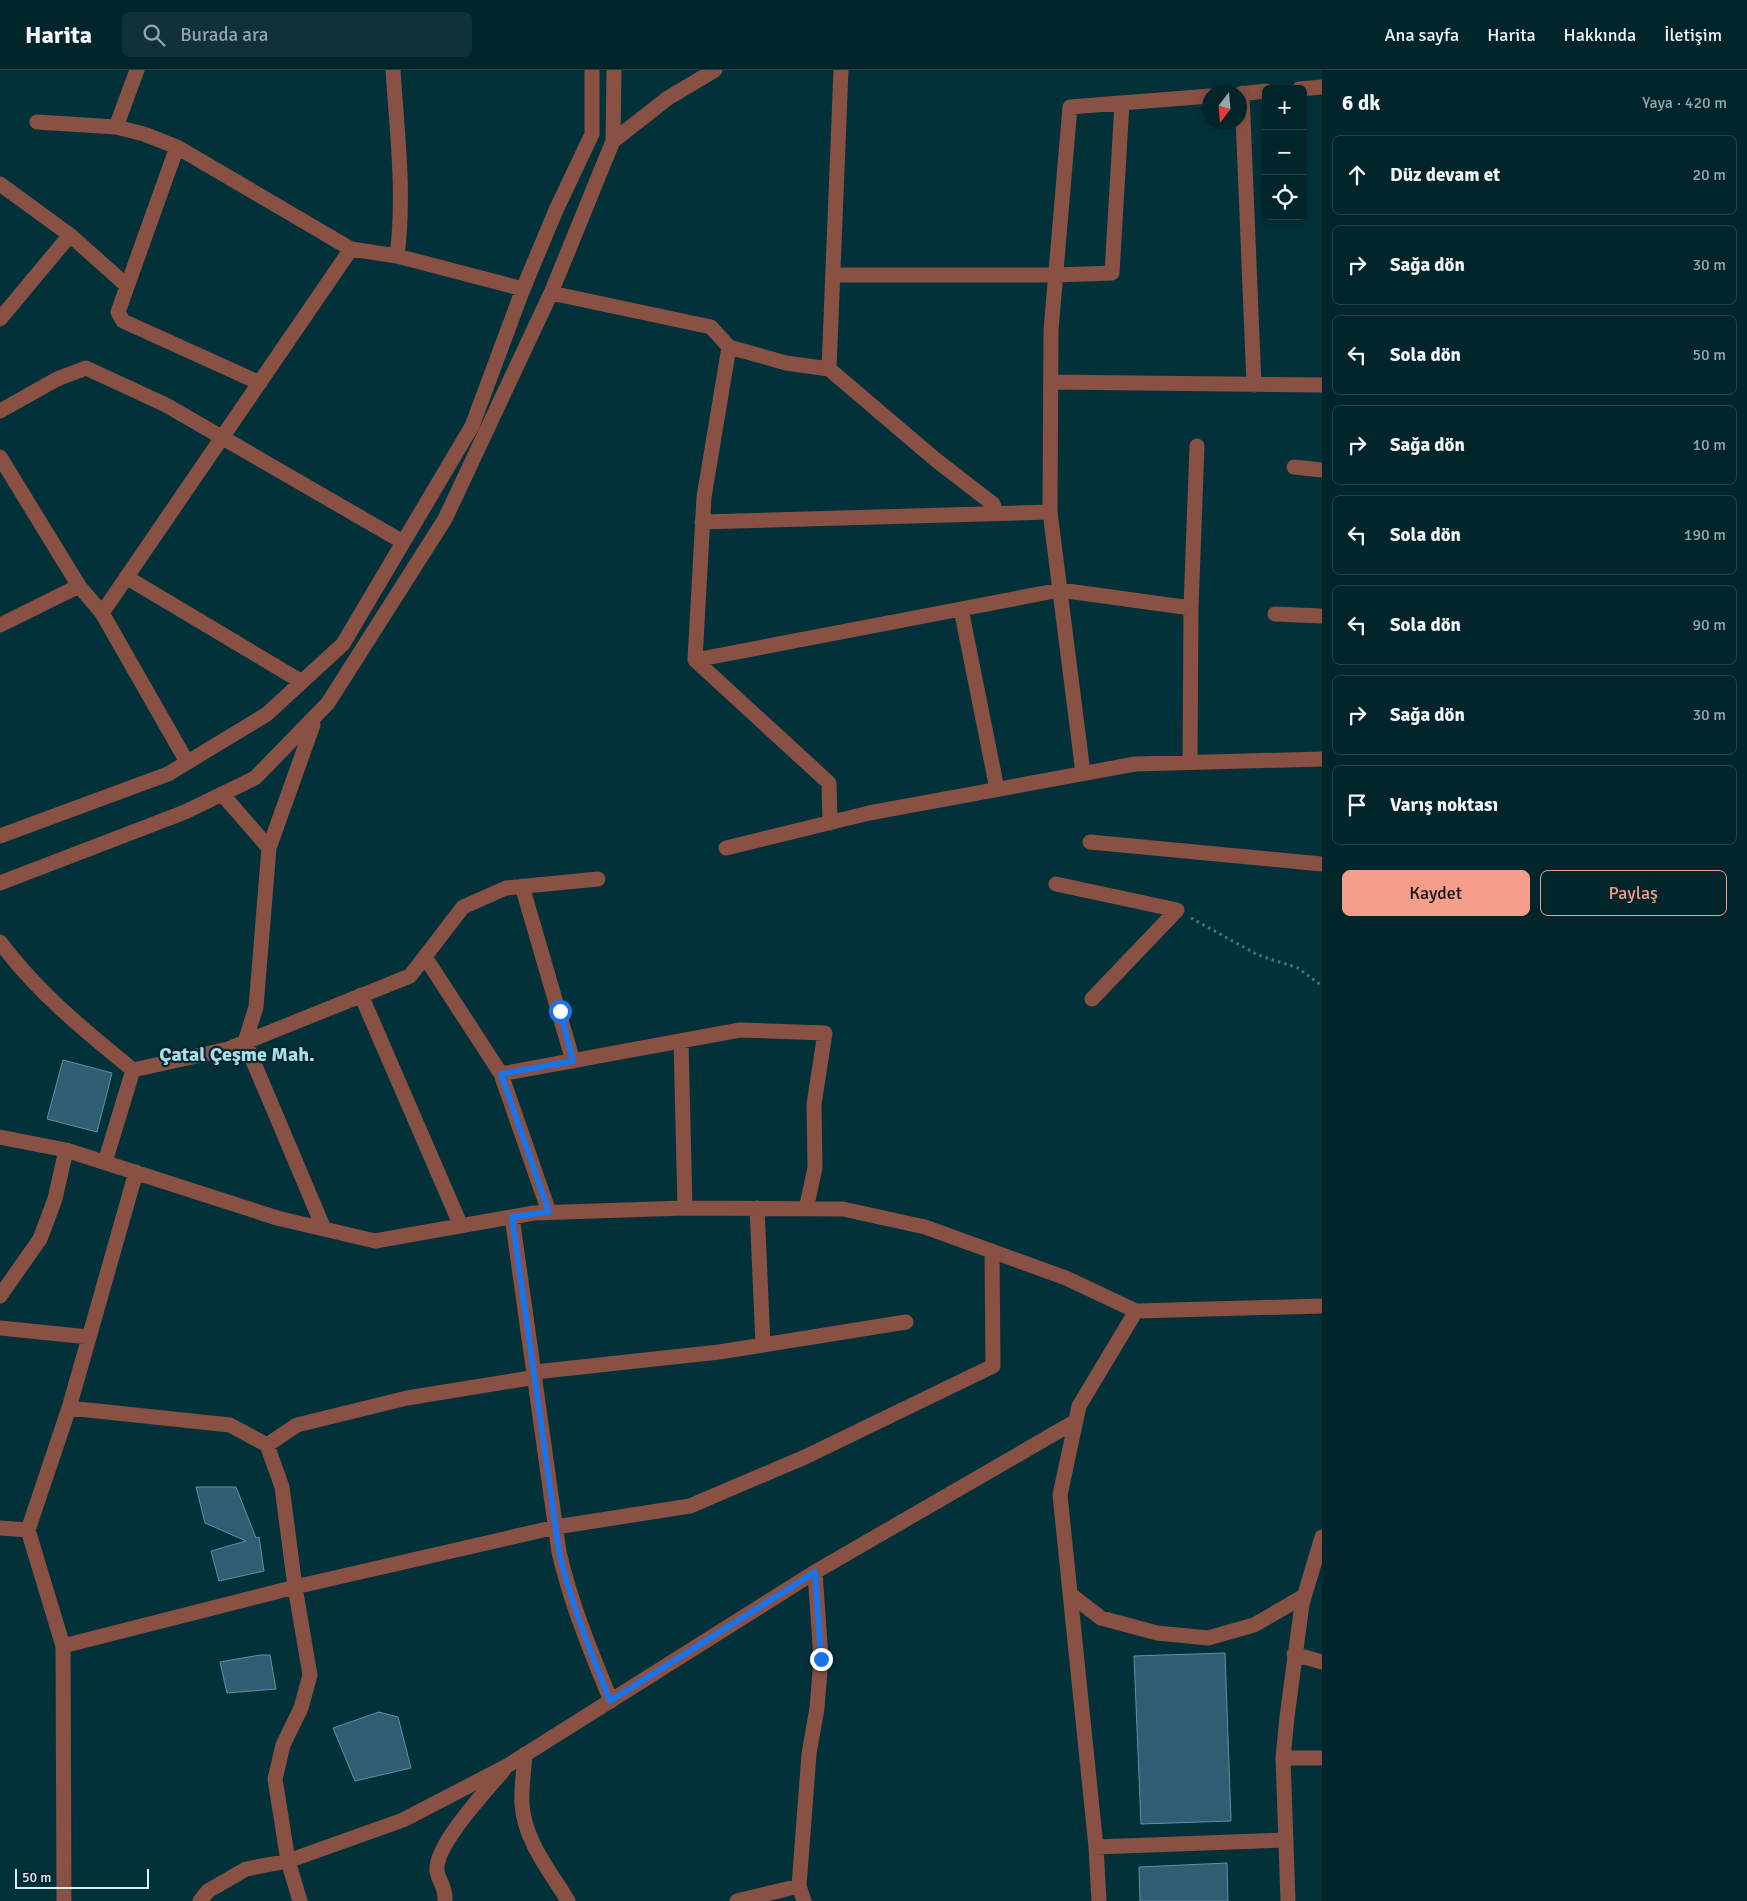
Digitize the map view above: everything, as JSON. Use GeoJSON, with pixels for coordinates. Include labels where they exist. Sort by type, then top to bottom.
{"type":"FeatureCollection","features":[{"type":"Feature","properties":{"kind":"street"},"geometry":{"type":"LineString","coordinates":[[116,127],[137,70]]}},
{"type":"Feature","properties":{"kind":"street"},"geometry":{"type":"LineString","coordinates":[[393,70],[400,182],[400,229],[397,256]]}},
{"type":"Feature","properties":{"kind":"street"},"geometry":{"type":"LineString","coordinates":[[0,836],[168,774],[267,714],[343,644],[472,426],[523,289],[556,210],[592,134],[592,70]]}},
{"type":"Feature","properties":{"kind":"street"},"geometry":{"type":"LineString","coordinates":[[0,883],[186,812],[255,778],[328,703],[445,519],[551,293],[613,141],[614,70]]}},
{"type":"Feature","properties":{"kind":"street"},"geometry":{"type":"LineString","coordinates":[[613,141],[668,98],[715,70]]}},
{"type":"Feature","properties":{"kind":"street"},"geometry":{"type":"LineString","coordinates":[[829,369],[841,70]]}},
{"type":"Feature","properties":{"kind":"street"},"geometry":{"type":"LineString","coordinates":[[1307,88],[1322,87]]}},
{"type":"Feature","properties":{"kind":"street"},"geometry":{"type":"LineString","coordinates":[[1247,93],[1262,91]]}},
{"type":"Feature","properties":{"kind":"street"},"geometry":{"type":"LineString","coordinates":[[1083,773],[1050,512],[1051,330],[1070,107],[1202,97]]}},
{"type":"Feature","properties":{"kind":"street"},"geometry":{"type":"LineString","coordinates":[[833,275],[1056,275],[1112,273],[1122,103]]}},
{"type":"Feature","properties":{"kind":"street"},"geometry":{"type":"LineString","coordinates":[[37,122],[116,127],[144,134],[177,147],[351,249],[397,256],[523,289]]}},
{"type":"Feature","properties":{"kind":"street"},"geometry":{"type":"LineString","coordinates":[[1243,130],[1254,385]]}},
{"type":"Feature","properties":{"kind":"street"},"geometry":{"type":"LineString","coordinates":[[177,147],[126,285],[118,312],[123,321],[260,383]]}},
{"type":"Feature","properties":{"kind":"street"},"geometry":{"type":"LineString","coordinates":[[0,184],[70,236],[126,285]]}},
{"type":"Feature","properties":{"kind":"street"},"geometry":{"type":"LineString","coordinates":[[0,319],[70,236]]}},
{"type":"Feature","properties":{"kind":"street"},"geometry":{"type":"LineString","coordinates":[[102,613],[351,249]]}},
{"type":"Feature","properties":{"kind":"street"},"geometry":{"type":"LineString","coordinates":[[551,293],[711,327],[729,347],[786,362],[829,369],[936,460],[993,504],[996,513]]}},
{"type":"Feature","properties":{"kind":"street"},"geometry":{"type":"LineString","coordinates":[[695,660],[704,496],[729,347]]}},
{"type":"Feature","properties":{"kind":"street"},"geometry":{"type":"LineString","coordinates":[[0,411],[57,379],[86,368],[166,404],[403,542]]}},
{"type":"Feature","properties":{"kind":"street"},"geometry":{"type":"LineString","coordinates":[[1052,382],[1322,385]]}},
{"type":"Feature","properties":{"kind":"street"},"geometry":{"type":"LineString","coordinates":[[1190,762],[1191,608],[1197,446]]}},
{"type":"Feature","properties":{"kind":"street"},"geometry":{"type":"LineString","coordinates":[[0,457],[79,586],[102,613],[187,762]]}},
{"type":"Feature","properties":{"kind":"street"},"geometry":{"type":"LineString","coordinates":[[1294,467],[1322,470]]}},
{"type":"Feature","properties":{"kind":"street"},"geometry":{"type":"LineString","coordinates":[[702,522],[1050,512]]}},
{"type":"Feature","properties":{"kind":"street"},"geometry":{"type":"LineString","coordinates":[[126,577],[302,682]]}},
{"type":"Feature","properties":{"kind":"street"},"geometry":{"type":"LineString","coordinates":[[0,625],[79,586]]}},
{"type":"Feature","properties":{"kind":"street"},"geometry":{"type":"LineString","coordinates":[[695,660],[1060,590],[1191,608]]}},
{"type":"Feature","properties":{"kind":"street"},"geometry":{"type":"LineString","coordinates":[[961,609],[997,789]]}},
{"type":"Feature","properties":{"kind":"street"},"geometry":{"type":"LineString","coordinates":[[1275,614],[1322,616]]}},
{"type":"Feature","properties":{"kind":"street"},"geometry":{"type":"LineString","coordinates":[[695,660],[829,783],[830,822]]}},
{"type":"Feature","properties":{"kind":"street"},"geometry":{"type":"LineString","coordinates":[[315,718],[270,848],[256,1007],[245,1042],[324,1229]]}},
{"type":"Feature","properties":{"kind":"street"},"geometry":{"type":"LineString","coordinates":[[726,848],[830,822],[1134,764],[1322,759]]}},
{"type":"Feature","properties":{"kind":"street"},"geometry":{"type":"LineString","coordinates":[[222,794],[270,848]]}},
{"type":"Feature","properties":{"kind":"street"},"geometry":{"type":"LineString","coordinates":[[1090,842],[1322,864]]}},
{"type":"Feature","properties":{"kind":"street"},"geometry":{"type":"LineString","coordinates":[[133,1070],[228,1048],[410,976],[463,907],[506,888],[598,879]]}},
{"type":"Feature","properties":{"kind":"street"},"geometry":{"type":"LineString","coordinates":[[1056,884],[1177,910]]}},
{"type":"Feature","properties":{"kind":"street"},"geometry":{"type":"LineString","coordinates":[[522,886],[573,1061]]}},
{"type":"Feature","properties":{"kind":"street"},"geometry":{"type":"LineString","coordinates":[[1092,999],[1177,910]]}},
{"type":"Feature","properties":{"kind":"street"},"geometry":{"type":"LineString","coordinates":[[0,942],[20,970],[77,1025],[133,1070]]}},
{"type":"Feature","properties":{"kind":"street"},"geometry":{"type":"LineString","coordinates":[[425,957],[501,1074],[549,1212]]}},
{"type":"Feature","properties":{"kind":"street"},"geometry":{"type":"LineString","coordinates":[[361,995],[462,1226]]}},
{"type":"Feature","properties":{"kind":"street"},"geometry":{"type":"LineString","coordinates":[[501,1074],[740,1030],[825,1033],[814,1104],[815,1168],[806,1209]]}},
{"type":"Feature","properties":{"kind":"street"},"geometry":{"type":"LineString","coordinates":[[681,1041],[685,1208]]}},
{"type":"Feature","properties":{"kind":"street"},"geometry":{"type":"LineString","coordinates":[[105,1162],[133,1070]]}},
{"type":"Feature","properties":{"kind":"street"},"geometry":{"type":"LineString","coordinates":[[0,1137],[66,1150],[277,1218],[375,1241],[549,1212],[685,1208],[843,1209],[925,1227],[1066,1278],[1136,1311],[1322,1306]]}},
{"type":"Feature","properties":{"kind":"street"},"geometry":{"type":"LineString","coordinates":[[0,1296],[40,1239],[55,1199],[66,1150]]}},
{"type":"Feature","properties":{"kind":"street"},"geometry":{"type":"LineString","coordinates":[[64,1901],[63,1646],[28,1530],[70,1408],[136,1172]]}},
{"type":"Feature","properties":{"kind":"street"},"geometry":{"type":"LineString","coordinates":[[757,1208],[763,1346]]}},
{"type":"Feature","properties":{"kind":"street"},"geometry":{"type":"LineString","coordinates":[[512,1217],[556,1527],[568,1588],[610,1701]]}},
{"type":"Feature","properties":{"kind":"street"},"geometry":{"type":"LineString","coordinates":[[63,1646],[295,1587],[556,1527],[690,1506],[805,1457],[993,1366],[992,1251]]}},
{"type":"Feature","properties":{"kind":"street"},"geometry":{"type":"LineString","coordinates":[[1099,1901],[1096,1848],[1060,1495],[1079,1406],[1136,1311]]}},
{"type":"Feature","properties":{"kind":"street"},"geometry":{"type":"LineString","coordinates":[[267,1445],[297,1425],[407,1398],[535,1374],[763,1346],[906,1322]]}},
{"type":"Feature","properties":{"kind":"street"},"geometry":{"type":"LineString","coordinates":[[0,1328],[89,1337]]}},
{"type":"Feature","properties":{"kind":"street"},"geometry":{"type":"LineString","coordinates":[[70,1408],[230,1425],[267,1445],[282,1487],[295,1587],[310,1675],[301,1708],[283,1745],[276,1779],[288,1861],[300,1901]]}},
{"type":"Feature","properties":{"kind":"street"},"geometry":{"type":"LineString","coordinates":[[200,1901],[208,1891],[246,1869],[288,1861],[403,1820],[507,1766],[815,1572],[1076,1421]]}},
{"type":"Feature","properties":{"kind":"street"},"geometry":{"type":"LineString","coordinates":[[0,1528],[28,1530]]}},
{"type":"Feature","properties":{"kind":"street"},"geometry":{"type":"LineString","coordinates":[[1288,1901],[1284,1758],[1294,1654],[1304,1596],[1322,1536]]}},
{"type":"Feature","properties":{"kind":"street"},"geometry":{"type":"LineString","coordinates":[[804,1901],[799,1886],[809,1754],[817,1708],[820,1668],[815,1572]]}},
{"type":"Feature","properties":{"kind":"street"},"geometry":{"type":"LineString","coordinates":[[1071,1595],[1101,1618],[1157,1633],[1208,1638],[1254,1625],[1304,1596]]}},
{"type":"Feature","properties":{"kind":"street"},"geometry":{"type":"LineString","coordinates":[[1294,1654],[1322,1662]]}},
{"type":"Feature","properties":{"kind":"street"},"geometry":{"type":"LineString","coordinates":[[525,1754],[522,1805],[526,1827],[568,1901]]}},
{"type":"Feature","properties":{"kind":"street"},"geometry":{"type":"LineString","coordinates":[[1284,1758],[1322,1758]]}},
{"type":"Feature","properties":{"kind":"street"},"geometry":{"type":"LineString","coordinates":[[445,1901],[446,1891],[437,1871],[440,1855],[449,1837],[507,1766]]}},
{"type":"Feature","properties":{"kind":"street"},"geometry":{"type":"LineString","coordinates":[[1096,1848],[1286,1840]]}},
{"type":"Feature","properties":{"kind":"street"},"geometry":{"type":"LineString","coordinates":[[737,1901],[799,1886]]}},
{"type":"Feature","properties":{"kind":"path"},"geometry":{"type":"LineString","coordinates":[[1177,910],[1258,955],[1298,968],[1322,986]]}},
{"type":"Feature","properties":{"kind":"building"},"geometry":{"type":"Polygon","coordinates":[[[63,1060],[112,1073],[97,1132],[47,1119],[63,1060]]]}},
{"type":"Feature","properties":{"kind":"building"},"geometry":{"type":"Polygon","coordinates":[[[196,1487],[236,1487],[256,1538],[259,1537],[264,1571],[219,1581],[211,1551],[246,1541],[205,1523],[196,1487]]]}},
{"type":"Feature","properties":{"kind":"building"},"geometry":{"type":"Polygon","coordinates":[[[1225,1653],[1231,1821],[1141,1824],[1134,1656],[1225,1653]]]}},
{"type":"Feature","properties":{"kind":"building"},"geometry":{"type":"Polygon","coordinates":[[[270,1655],[276,1689],[227,1693],[220,1662],[270,1655]]]}},
{"type":"Feature","properties":{"kind":"building"},"geometry":{"type":"Polygon","coordinates":[[[379,1712],[398,1717],[411,1768],[355,1781],[333,1728],[379,1712]]]}},
{"type":"Feature","properties":{"kind":"building"},"geometry":{"type":"Polygon","coordinates":[[[1227,1863],[1228,1901],[1140,1901],[1139,1867],[1227,1863]]]}},
{"type":"Feature","properties":{"kind":"district","name":"Çatal Çeşme Mah."},"geometry":{"type":"Point","coordinates":[237,1054]}},
{"type":"Feature","properties":{"kind":"route"},"geometry":{"type":"LineString","coordinates":[[560,1011],[573,1061],[501,1074],[549,1212],[512,1217],[559,1552],[579,1623],[610,1701],[815,1572],[821,1659]]}}]}
